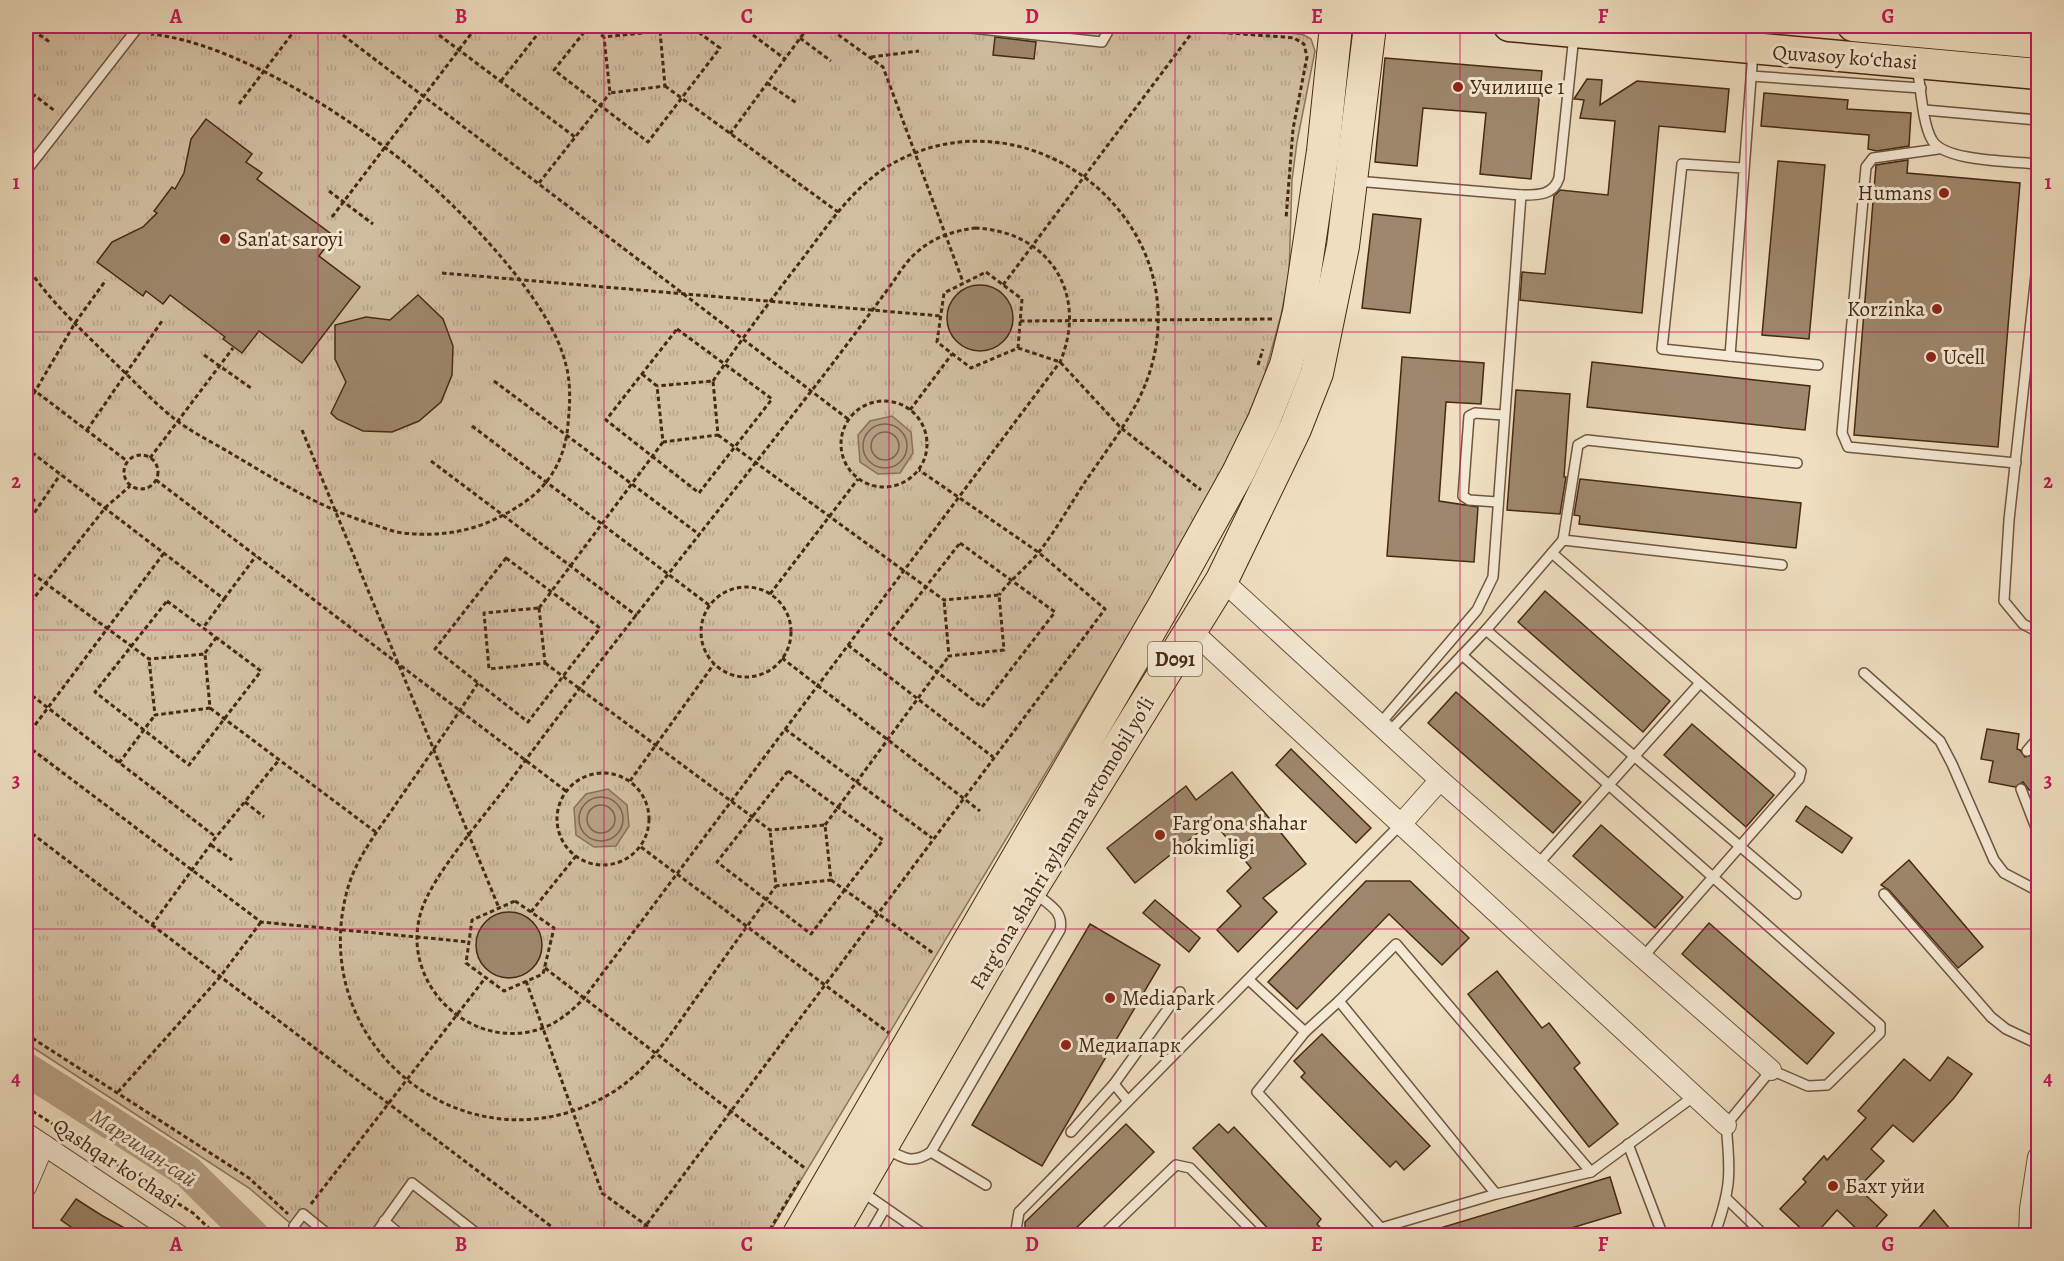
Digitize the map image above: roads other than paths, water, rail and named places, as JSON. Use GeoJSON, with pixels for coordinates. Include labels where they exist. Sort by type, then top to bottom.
{"type":"FeatureCollection","features":[{"type":"Feature","properties":{"kind":"highway","name":"Fargʻona shahri aylanma avtomobil yoʻli"},"geometry":{"type":"LineString","coordinates":[[830,1236],[882,1147],[981,947],[1238,473],[1264,420],[1286,365],[1299,312],[1323,151],[1336,26]]}},
{"type":"Feature","properties":{"kind":"highway","name":"Fargʻona shahri aylanma avtomobil yoʻli"},"geometry":{"type":"LineString","coordinates":[[798,1236],[896,1034],[981,947],[1031,889],[1222,580],[1295,429],[1317,373],[1343,246],[1370,26]]}},
{"type":"Feature","properties":{"kind":"main road","name":"Quvasoy koʻchasi"},"geometry":{"type":"LineString","coordinates":[[1509,26],[1575,32],[1752,63],[1918,75],[2038,74]]}},
{"type":"Feature","properties":{"kind":"main road","name":"Quvasoy koʻchasi"},"geometry":{"type":"LineString","coordinates":[[1853,26],[2038,43]]}},
{"type":"Feature","properties":{"kind":"street"},"geometry":{"type":"LineString","coordinates":[[1222,580],[1440,780],[1771,1070]]}},
{"type":"Feature","properties":{"kind":"street"},"geometry":{"type":"LineString","coordinates":[[1192,631],[1693,1097],[1726,1125]]}},
{"type":"Feature","properties":{"kind":"street"},"geometry":{"type":"LineString","coordinates":[[1401,824],[1440,780]]}},
{"type":"Feature","properties":{"kind":"street","name":"Qashqar koʻchasi"},"geometry":{"type":"LineString","coordinates":[[26,1133],[169,1232]]}},
{"type":"Feature","properties":{"kind":"street"},"geometry":{"type":"LineString","coordinates":[[26,1187],[44,1144]]}},
{"type":"Feature","properties":{"kind":"street"},"geometry":{"type":"LineString","coordinates":[[2029,1236],[2030,1209],[2038,1157]]}},
{"type":"Feature","properties":{"kind":"lane"},"geometry":{"type":"LineString","coordinates":[[952,26],[1102,42],[1111,26]]}},
{"type":"Feature","properties":{"kind":"lane"},"geometry":{"type":"LineString","coordinates":[[26,171],[136,29]]}},
{"type":"Feature","properties":{"kind":"lane"},"geometry":{"type":"LineString","coordinates":[[1350,180],[1521,195],[1539,195],[1550,191],[1559,178],[1575,32]]}},
{"type":"Feature","properties":{"kind":"lane"},"geometry":{"type":"LineString","coordinates":[[1730,356],[1752,63]]}},
{"type":"Feature","properties":{"kind":"lane"},"geometry":{"type":"LineString","coordinates":[[1918,75],[1931,139],[1938,149]]}},
{"type":"Feature","properties":{"kind":"lane"},"geometry":{"type":"LineString","coordinates":[[1925,110],[2038,120]]}},
{"type":"Feature","properties":{"kind":"lane"},"geometry":{"type":"LineString","coordinates":[[2016,463],[1848,447],[1842,433],[1866,167],[1874,158],[1938,149],[1953,155],[2038,164]]}},
{"type":"Feature","properties":{"kind":"lane"},"geometry":{"type":"LineString","coordinates":[[1743,168],[1682,164],[1662,350],[1818,365]]}},
{"type":"Feature","properties":{"kind":"lane"},"geometry":{"type":"LineString","coordinates":[[1383,729],[1477,610],[1493,577],[1521,195]]}},
{"type":"Feature","properties":{"kind":"lane"},"geometry":{"type":"LineString","coordinates":[[2038,257],[2004,601],[2023,624],[2038,632]]}},
{"type":"Feature","properties":{"kind":"lane"},"geometry":{"type":"LineString","coordinates":[[1497,502],[1469,500],[1463,496],[1469,416],[1475,413],[1503,416]]}},
{"type":"Feature","properties":{"kind":"lane"},"geometry":{"type":"LineString","coordinates":[[1383,729],[1486,630],[1563,540],[1578,445],[1587,440],[1797,463]]}},
{"type":"Feature","properties":{"kind":"lane"},"geometry":{"type":"LineString","coordinates":[[1563,540],[1782,565]]}},
{"type":"Feature","properties":{"kind":"lane"},"geometry":{"type":"LineString","coordinates":[[1551,553],[1801,771],[1799,779],[1742,847],[1643,957]]}},
{"type":"Feature","properties":{"kind":"lane"},"geometry":{"type":"LineString","coordinates":[[1486,630],[1796,894]]}},
{"type":"Feature","properties":{"kind":"lane"},"geometry":{"type":"LineString","coordinates":[[1462,655],[1880,1025],[1880,1033],[1827,1085],[1808,1086],[1771,1070],[1726,1125],[1730,1172],[1727,1199],[1714,1236]]}},
{"type":"Feature","properties":{"kind":"lane"},"geometry":{"type":"LineString","coordinates":[[1864,674],[1940,741],[1994,860],[2004,873],[2038,891]]}},
{"type":"Feature","properties":{"kind":"lane"},"geometry":{"type":"LineString","coordinates":[[1538,864],[1700,683]]}},
{"type":"Feature","properties":{"kind":"lane"},"geometry":{"type":"LineString","coordinates":[[2027,751],[2038,738]]}},
{"type":"Feature","properties":{"kind":"lane"},"geometry":{"type":"LineString","coordinates":[[2021,789],[2038,833]]}},
{"type":"Feature","properties":{"kind":"lane"},"geometry":{"type":"LineString","coordinates":[[1015,1236],[1019,1212],[1401,824]]}},
{"type":"Feature","properties":{"kind":"lane"},"geometry":{"type":"LineString","coordinates":[[882,1147],[908,1161],[916,1161],[931,1152],[1060,930],[1062,920],[1058,913],[1031,889]]}},
{"type":"Feature","properties":{"kind":"lane"},"geometry":{"type":"LineString","coordinates":[[1884,894],[1991,1017],[2006,1029],[2038,1044]]}},
{"type":"Feature","properties":{"kind":"lane"},"geometry":{"type":"LineString","coordinates":[[1591,1172],[1396,944],[1305,1032],[1257,1092],[1383,1232],[1496,1194],[1591,1172],[1693,1097]]}},
{"type":"Feature","properties":{"kind":"lane"},"geometry":{"type":"LineString","coordinates":[[1249,980],[1305,1032]]}},
{"type":"Feature","properties":{"kind":"lane"},"geometry":{"type":"LineString","coordinates":[[1071,1132],[1114,1084],[1180,992]]}},
{"type":"Feature","properties":{"kind":"lane"},"geometry":{"type":"LineString","coordinates":[[1339,1001],[1496,1194]]}},
{"type":"Feature","properties":{"kind":"lane"},"geometry":{"type":"LineString","coordinates":[[1114,1084],[1128,1101]]}},
{"type":"Feature","properties":{"kind":"lane"},"geometry":{"type":"LineString","coordinates":[[1628,1144],[1663,1236]]}},
{"type":"Feature","properties":{"kind":"lane"},"geometry":{"type":"LineString","coordinates":[[931,1152],[986,1185]]}},
{"type":"Feature","properties":{"kind":"lane"},"geometry":{"type":"LineString","coordinates":[[1102,1236],[1176,1165],[1190,1168],[1257,1236]]}},
{"type":"Feature","properties":{"kind":"lane"},"geometry":{"type":"LineString","coordinates":[[374,1236],[412,1183],[480,1236]]}},
{"type":"Feature","properties":{"kind":"lane"},"geometry":{"type":"LineString","coordinates":[[857,1188],[926,1236]]}},
{"type":"Feature","properties":{"kind":"lane"},"geometry":{"type":"LineString","coordinates":[[1727,1199],[1765,1236]]}},
{"type":"Feature","properties":{"kind":"lane"},"geometry":{"type":"LineString","coordinates":[[869,1236],[885,1208]]}},
{"type":"Feature","properties":{"kind":"lane"},"geometry":{"type":"LineString","coordinates":[[298,1221],[330,1236]]}},
{"type":"Feature","properties":{"kind":"lane"},"geometry":{"type":"LineString","coordinates":[[384,1221],[402,1236]]}},
{"type":"Feature","properties":{"kind":"water"},"geometry":{"type":"Polygon","coordinates":[[[892,416],[911,432],[913,453],[900,473],[878,474],[860,462],[858,435],[870,421],[892,416]]]}},
{"type":"Feature","properties":{"kind":"water"},"geometry":{"type":"Polygon","coordinates":[[[608,789],[627,805],[629,826],[616,846],[594,847],[576,835],[574,808],[586,794],[608,789]]]}},
{"type":"Feature","properties":{"kind":"waterway","name":"Маргилан-сай"},"geometry":{"type":"LineString","coordinates":[[26,1069],[188,1172],[253,1236]]}},
{"type":"Feature","properties":{"kind":"place","name":"Училище 1"},"geometry":{"type":"Point","coordinates":[1458,87]}},
{"type":"Feature","properties":{"kind":"place","name":"Humans"},"geometry":{"type":"Point","coordinates":[1944,193]}},
{"type":"Feature","properties":{"kind":"place","name":"San'at saroyi"},"geometry":{"type":"Point","coordinates":[225,239]}},
{"type":"Feature","properties":{"kind":"place","name":"Korzinka"},"geometry":{"type":"Point","coordinates":[1937,309]}},
{"type":"Feature","properties":{"kind":"place","name":"Ucell"},"geometry":{"type":"Point","coordinates":[1931,357]}},
{"type":"Feature","properties":{"kind":"place","name":"Farg'ona shahar hokimligi"},"geometry":{"type":"Point","coordinates":[1160,835]}},
{"type":"Feature","properties":{"kind":"place","name":"Mediapark"},"geometry":{"type":"Point","coordinates":[1110,998]}},
{"type":"Feature","properties":{"kind":"place","name":"Медиапарк"},"geometry":{"type":"Point","coordinates":[1066,1045]}},
{"type":"Feature","properties":{"kind":"place","name":"Бахт уйи"},"geometry":{"type":"Point","coordinates":[1833,1186]}}]}
